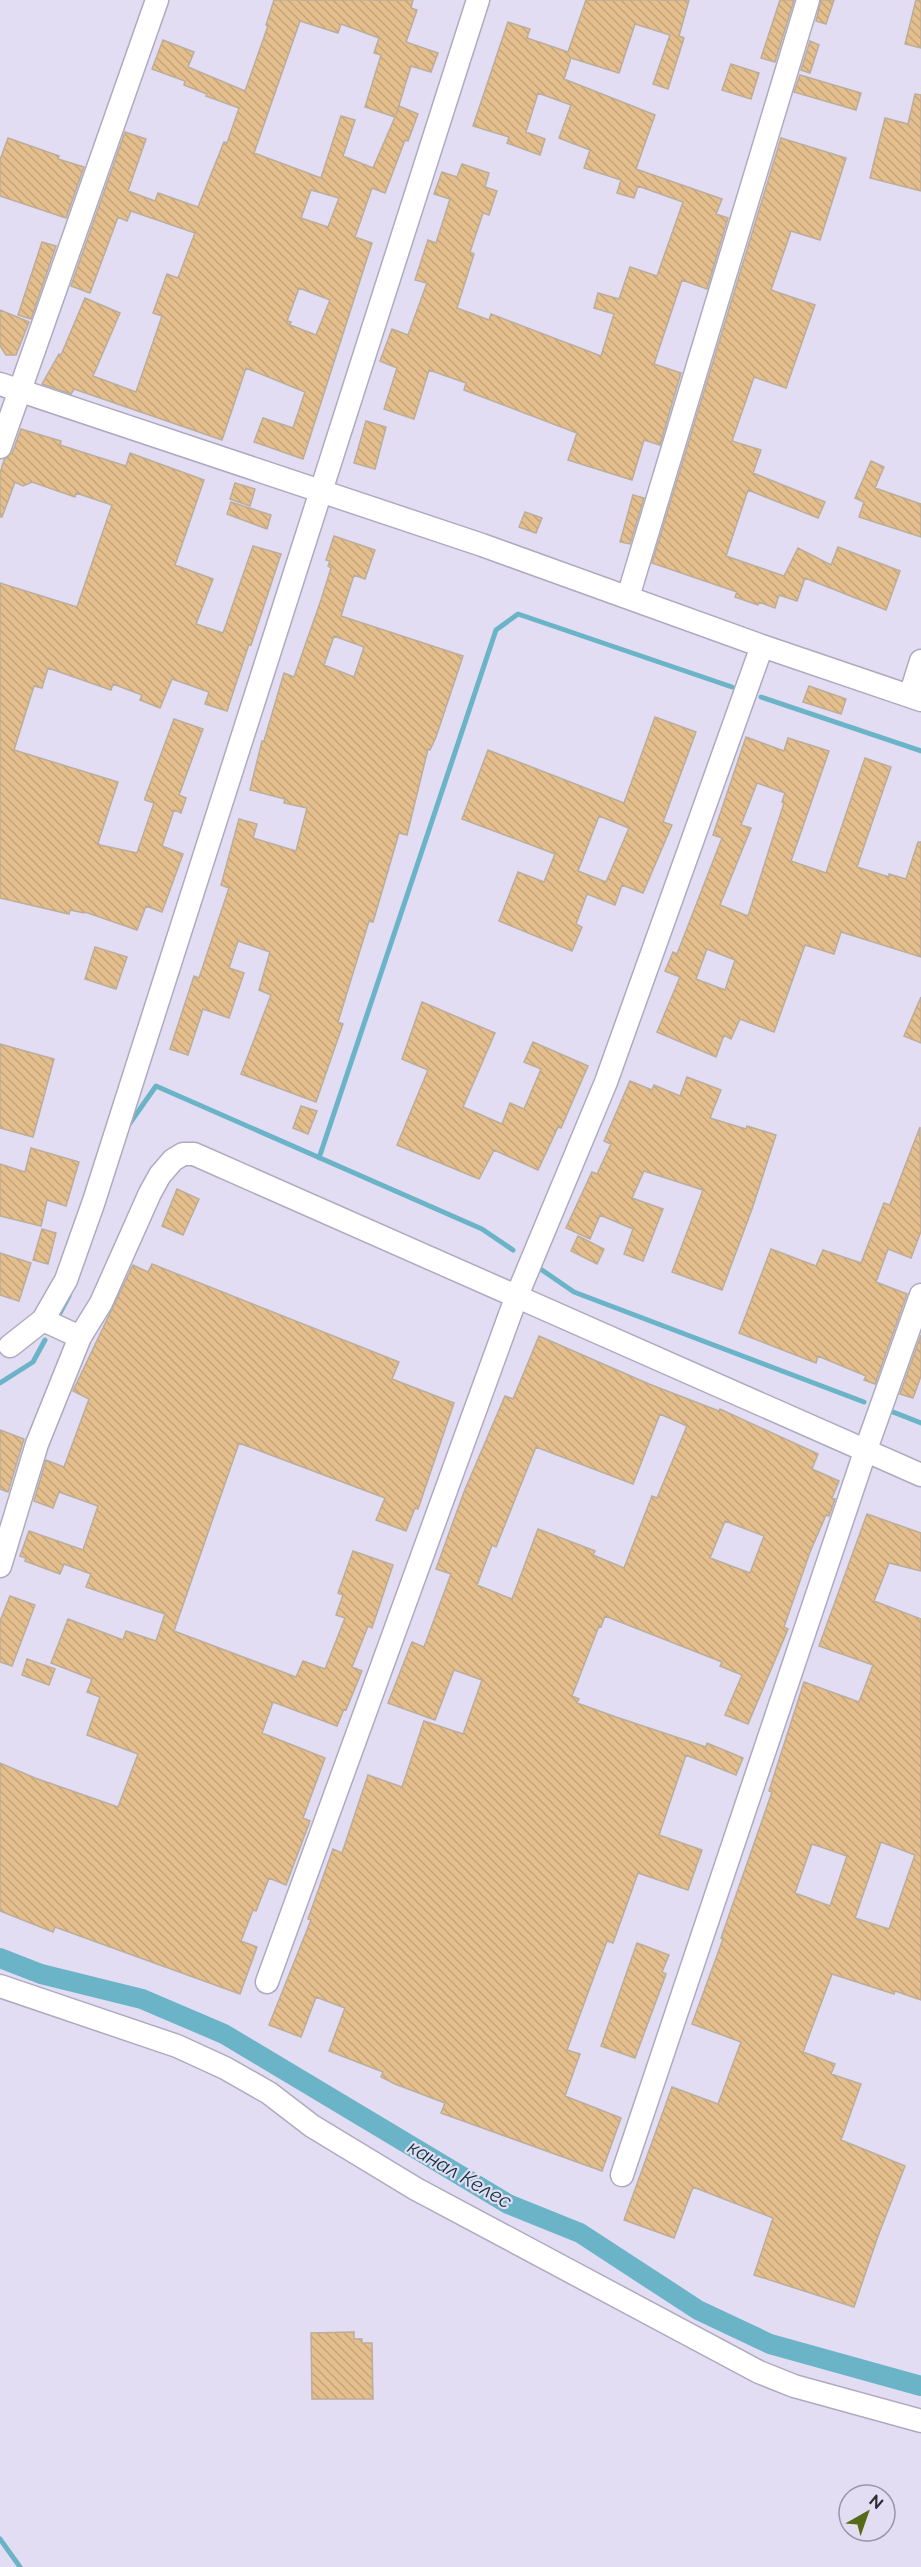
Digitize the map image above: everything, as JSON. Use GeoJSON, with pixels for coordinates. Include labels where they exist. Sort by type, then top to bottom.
{"type":"FeatureCollection","features":[{"type":"Feature","properties":{"kind":"street"},"geometry":{"type":"LineString","coordinates":[[0,447],[10,388],[157,0]]}},
{"type":"Feature","properties":{"kind":"street"},"geometry":{"type":"LineString","coordinates":[[10,1346],[43,1320],[66,1280],[94,1201],[478,0]]}},
{"type":"Feature","properties":{"kind":"street"},"geometry":{"type":"LineString","coordinates":[[628,597],[808,0]]}},
{"type":"Feature","properties":{"kind":"street"},"geometry":{"type":"LineString","coordinates":[[10,388],[320,490],[916,698],[921,661]]}},
{"type":"Feature","properties":{"kind":"street"},"geometry":{"type":"LineString","coordinates":[[267,1982],[516,1298],[606,1082],[762,646]]}},
{"type":"Feature","properties":{"kind":"street"},"geometry":{"type":"LineString","coordinates":[[0,1566],[38,1444],[80,1337],[101,1303],[150,1193],[173,1160],[183,1154],[194,1154],[921,1475]]}},
{"type":"Feature","properties":{"kind":"street"},"geometry":{"type":"LineString","coordinates":[[621,2175],[865,1452],[921,1295]]}},
{"type":"Feature","properties":{"kind":"street"},"geometry":{"type":"LineString","coordinates":[[43,1320],[80,1337]]}},
{"type":"Feature","properties":{"kind":"street"},"geometry":{"type":"LineString","coordinates":[[0,1986],[177,2046],[225,2068],[269,2093],[312,2126],[416,2190],[759,2372],[802,2388],[921,2421]]}},
{"type":"Feature","properties":{"kind":"building"},"geometry":{"type":"Polygon","coordinates":[[[274,0],[413,0],[411,8],[417,10],[406,42],[438,53],[431,72],[411,66],[396,115],[399,106],[418,114],[408,141],[405,140],[385,193],[372,188],[355,237],[372,243],[303,459],[254,442],[263,418],[293,428],[305,392],[246,368],[222,440],[74,389],[71,394],[42,384],[59,354],[61,355],[85,298],[120,313],[93,376],[136,392],[162,316],[153,313],[167,274],[178,278],[195,233],[131,211],[127,221],[118,217],[90,293],[71,286],[125,132],[146,139],[128,191],[155,201],[158,193],[198,207],[224,142],[227,143],[239,108],[184,85],[185,81],[152,69],[163,40],[194,52],[188,67],[245,91],[268,26],[266,25],[274,0]],[[300,21],[254,153],[321,178],[341,116],[355,120],[343,156],[373,168],[395,117],[365,107],[381,55],[374,53],[379,38],[341,24],[338,33],[300,21]],[[311,190],[301,218],[328,227],[339,198],[311,190]],[[299,288],[287,321],[291,322],[290,325],[316,335],[330,300],[299,288]]]}},
{"type":"Feature","properties":{"kind":"building"},"geometry":{"type":"Polygon","coordinates":[[[586,0],[689,0],[679,36],[684,38],[668,89],[653,84],[670,35],[635,24],[619,73],[571,58],[564,79],[655,115],[636,169],[722,199],[716,214],[728,218],[707,289],[682,280],[654,364],[681,373],[660,445],[644,440],[632,480],[568,460],[577,433],[464,390],[466,383],[429,370],[414,419],[384,409],[397,368],[380,361],[392,329],[408,335],[427,283],[415,280],[428,240],[436,243],[450,199],[434,194],[442,172],[457,177],[462,164],[489,173],[485,187],[497,191],[489,215],[483,213],[470,252],[474,254],[457,308],[489,320],[491,314],[601,356],[614,314],[594,308],[598,293],[619,299],[630,267],[657,276],[683,202],[638,186],[634,198],[617,193],[621,180],[584,168],[590,150],[559,138],[571,105],[538,93],[526,132],[545,139],[540,155],[507,143],[509,137],[473,126],[508,22],[530,29],[527,38],[568,52],[586,0]]]}},
{"type":"Feature","properties":{"kind":"building"},"geometry":{"type":"Polygon","coordinates":[[[780,0],[794,0],[775,62],[761,58],[780,0]]]}},
{"type":"Feature","properties":{"kind":"building"},"geometry":{"type":"Polygon","coordinates":[[[821,0],[834,0],[826,24],[816,21],[821,0]]]}},
{"type":"Feature","properties":{"kind":"building"},"geometry":{"type":"Polygon","coordinates":[[[916,0],[921,1],[921,48],[905,44],[916,0]]]}},
{"type":"Feature","properties":{"kind":"building"},"geometry":{"type":"Polygon","coordinates":[[[810,41],[819,45],[810,73],[801,70],[810,41]]]}},
{"type":"Feature","properties":{"kind":"building"},"geometry":{"type":"Polygon","coordinates":[[[731,64],[759,73],[751,99],[722,90],[731,64]]]}},
{"type":"Feature","properties":{"kind":"building"},"geometry":{"type":"Polygon","coordinates":[[[800,75],[861,93],[856,110],[794,92],[800,75]]]}},
{"type":"Feature","properties":{"kind":"building"},"geometry":{"type":"Polygon","coordinates":[[[915,94],[921,95],[921,191],[870,178],[885,118],[908,124],[915,94]]]}},
{"type":"Feature","properties":{"kind":"building"},"geometry":{"type":"Polygon","coordinates":[[[8,138],[84,167],[66,218],[0,196],[0,160],[8,138]]]}},
{"type":"Feature","properties":{"kind":"building"},"geometry":{"type":"Polygon","coordinates":[[[781,138],[846,158],[820,240],[791,231],[771,290],[815,305],[786,388],[754,377],[732,441],[761,450],[753,473],[825,502],[818,518],[748,490],[726,556],[784,576],[798,548],[831,565],[838,547],[900,571],[886,610],[805,578],[797,601],[779,595],[775,608],[759,602],[758,605],[735,597],[737,592],[652,563],[781,138]]]}},
{"type":"Feature","properties":{"kind":"building"},"geometry":{"type":"Polygon","coordinates":[[[42,242],[56,246],[31,319],[18,315],[42,242]]]}},
{"type":"Feature","properties":{"kind":"building"},"geometry":{"type":"Polygon","coordinates":[[[0,310],[29,322],[16,355],[6,355],[0,346],[0,310]]]}},
{"type":"Feature","properties":{"kind":"building"},"geometry":{"type":"Polygon","coordinates":[[[366,421],[386,427],[375,469],[354,463],[366,421]]]}},
{"type":"Feature","properties":{"kind":"building"},"geometry":{"type":"Polygon","coordinates":[[[21,429],[61,441],[60,445],[126,466],[130,453],[204,480],[175,565],[213,579],[196,624],[223,633],[253,546],[281,554],[227,711],[205,704],[209,692],[172,679],[160,708],[140,700],[142,695],[113,684],[111,690],[48,668],[42,688],[34,686],[14,750],[118,782],[98,843],[100,845],[137,853],[154,803],[145,798],[174,719],[203,729],[179,795],[186,798],[181,813],[174,810],[162,846],[183,854],[162,912],[146,906],[137,930],[85,912],[70,910],[69,914],[0,898],[0,583],[77,607],[112,505],[76,493],[75,497],[32,482],[23,486],[15,482],[2,517],[0,517],[0,473],[4,460],[13,451],[21,429]]]}},
{"type":"Feature","properties":{"kind":"building"},"geometry":{"type":"Polygon","coordinates":[[[871,461],[884,467],[875,488],[921,504],[921,537],[859,517],[864,502],[855,498],[871,461]]]}},
{"type":"Feature","properties":{"kind":"building"},"geometry":{"type":"Polygon","coordinates":[[[235,483],[255,489],[250,506],[230,499],[235,483]]]}},
{"type":"Feature","properties":{"kind":"building"},"geometry":{"type":"Polygon","coordinates":[[[633,495],[644,498],[630,544],[620,542],[633,495]]]}},
{"type":"Feature","properties":{"kind":"building"},"geometry":{"type":"Polygon","coordinates":[[[231,502],[271,515],[267,529],[227,514],[231,502]]]}},
{"type":"Feature","properties":{"kind":"building"},"geometry":{"type":"Polygon","coordinates":[[[525,512],[542,518],[536,533],[519,527],[525,512]]]}},
{"type":"Feature","properties":{"kind":"building"},"geometry":{"type":"Polygon","coordinates":[[[334,536],[375,550],[365,579],[354,575],[341,616],[463,656],[436,737],[430,750],[428,749],[407,835],[399,833],[373,922],[369,921],[338,1022],[343,1024],[316,1102],[241,1074],[271,995],[259,990],[270,952],[238,941],[229,968],[244,973],[229,1018],[203,1009],[188,1055],[170,1049],[194,976],[199,978],[229,888],[221,885],[239,819],[257,824],[253,838],[296,851],[307,808],[284,803],[285,799],[250,790],[262,741],[264,741],[284,673],[294,677],[321,600],[331,568],[328,566],[330,561],[326,560],[334,536]],[[334,636],[324,665],[354,677],[364,647],[334,636]]]}},
{"type":"Feature","properties":{"kind":"building"},"geometry":{"type":"Polygon","coordinates":[[[809,686],[846,699],[841,714],[803,702],[809,686]]]}},
{"type":"Feature","properties":{"kind":"building"},"geometry":{"type":"Polygon","coordinates":[[[655,717],[696,732],[663,822],[672,825],[643,893],[622,885],[615,905],[587,894],[576,924],[582,927],[572,951],[499,921],[518,872],[544,882],[555,854],[462,819],[488,750],[624,803],[655,717]],[[599,816],[578,871],[606,882],[629,828],[599,816]]]}},
{"type":"Feature","properties":{"kind":"building"},"geometry":{"type":"Polygon","coordinates":[[[746,737],[784,751],[788,738],[829,751],[791,861],[826,873],[865,758],[891,767],[857,867],[889,877],[889,874],[906,879],[918,842],[921,842],[921,957],[841,932],[834,954],[805,945],[774,1032],[740,1019],[731,1039],[724,1035],[716,1057],[657,1032],[680,977],[665,971],[673,952],[677,954],[722,838],[713,835],[746,737]],[[757,783],[741,825],[751,828],[720,905],[748,916],[784,803],[782,802],[785,793],[757,783]],[[707,949],[696,979],[725,990],[735,960],[707,949]]]}},
{"type":"Feature","properties":{"kind":"building"},"geometry":{"type":"Polygon","coordinates":[[[95,947],[127,957],[116,989],[85,979],[95,947]]]}},
{"type":"Feature","properties":{"kind":"building"},"geometry":{"type":"Polygon","coordinates":[[[921,997],[921,1043],[904,1036],[921,997]]]}},
{"type":"Feature","properties":{"kind":"building"},"geometry":{"type":"Polygon","coordinates":[[[422,1002],[495,1033],[463,1107],[502,1124],[510,1103],[524,1109],[541,1069],[524,1062],[533,1042],[588,1066],[561,1128],[558,1127],[538,1170],[494,1150],[479,1179],[397,1145],[428,1070],[402,1059],[422,1002]]]}},
{"type":"Feature","properties":{"kind":"building"},"geometry":{"type":"Polygon","coordinates":[[[0,1044],[54,1059],[33,1137],[0,1128],[0,1044]]]}},
{"type":"Feature","properties":{"kind":"building"},"geometry":{"type":"Polygon","coordinates":[[[687,1077],[721,1090],[710,1118],[776,1135],[722,1290],[672,1272],[703,1190],[644,1171],[632,1198],[663,1209],[643,1261],[624,1254],[633,1229],[600,1215],[590,1239],[566,1228],[592,1172],[597,1174],[611,1144],[604,1141],[630,1081],[652,1090],[654,1085],[680,1096],[687,1077]]]}},
{"type":"Feature","properties":{"kind":"building"},"geometry":{"type":"Polygon","coordinates":[[[301,1106],[317,1111],[308,1134],[293,1128],[301,1106]]]}},
{"type":"Feature","properties":{"kind":"building"},"geometry":{"type":"Polygon","coordinates":[[[920,1127],[921,1231],[911,1258],[888,1249],[876,1282],[907,1294],[875,1384],[864,1380],[866,1376],[818,1356],[816,1363],[739,1333],[771,1249],[816,1266],[823,1250],[861,1263],[884,1203],[890,1205],[920,1127]]]}},
{"type":"Feature","properties":{"kind":"building"},"geometry":{"type":"Polygon","coordinates":[[[31,1148],[79,1162],[66,1206],[47,1200],[41,1226],[0,1216],[0,1164],[25,1172],[31,1148]]]}},
{"type":"Feature","properties":{"kind":"building"},"geometry":{"type":"Polygon","coordinates":[[[177,1189],[199,1199],[183,1235],[162,1226],[177,1189]]]}},
{"type":"Feature","properties":{"kind":"building"},"geometry":{"type":"Polygon","coordinates":[[[42,1229],[56,1233],[48,1264],[33,1260],[42,1229]]]}},
{"type":"Feature","properties":{"kind":"building"},"geometry":{"type":"Polygon","coordinates":[[[578,1236],[604,1249],[597,1264],[571,1251],[578,1236]]]}},
{"type":"Feature","properties":{"kind":"building"},"geometry":{"type":"Polygon","coordinates":[[[0,1253],[31,1263],[19,1301],[0,1295],[0,1253]]]}},
{"type":"Feature","properties":{"kind":"building"},"geometry":{"type":"Polygon","coordinates":[[[152,1264],[399,1362],[392,1379],[454,1403],[418,1509],[415,1508],[406,1531],[376,1520],[385,1498],[239,1443],[174,1631],[296,1677],[303,1661],[325,1669],[345,1618],[336,1615],[343,1595],[338,1593],[353,1551],[393,1565],[372,1628],[368,1626],[352,1667],[362,1671],[337,1726],[273,1702],[262,1733],[325,1758],[303,1818],[310,1821],[286,1885],[269,1878],[241,1941],[257,1947],[240,1994],[55,1927],[53,1932],[0,1911],[0,1763],[35,1778],[118,1807],[138,1754],[87,1735],[100,1697],[87,1692],[92,1679],[51,1663],[68,1619],[123,1640],[126,1631],[156,1641],[165,1614],[86,1587],[91,1574],[64,1564],[60,1574],[25,1561],[26,1558],[20,1556],[29,1531],[83,1550],[98,1506],[59,1492],[53,1508],[34,1501],[46,1460],[64,1467],[89,1399],[73,1391],[133,1265],[148,1272],[152,1264]]]}},
{"type":"Feature","properties":{"kind":"building"},"geometry":{"type":"Polygon","coordinates":[[[921,1335],[921,1376],[913,1398],[900,1394],[921,1335]]]}},
{"type":"Feature","properties":{"kind":"building"},"geometry":{"type":"Polygon","coordinates":[[[539,1336],[649,1384],[719,1411],[720,1409],[818,1454],[812,1469],[839,1481],[832,1498],[835,1499],[829,1516],[826,1515],[810,1552],[784,1627],[788,1629],[748,1724],[725,1715],[742,1675],[720,1666],[722,1662],[605,1616],[572,1696],[579,1699],[577,1703],[706,1747],[707,1743],[743,1758],[736,1775],[686,1755],[659,1835],[702,1850],[688,1890],[638,1873],[613,1943],[607,1941],[567,2050],[580,2054],[565,2096],[621,2118],[602,2171],[441,2113],[445,2103],[395,2084],[381,2077],[383,2072],[329,2051],[345,2008],[316,1997],[301,2037],[269,2025],[311,1920],[308,1919],[333,1849],[342,1853],[368,1775],[402,1787],[424,1721],[463,1734],[482,1680],[454,1670],[435,1720],[388,1703],[412,1642],[424,1647],[451,1574],[436,1569],[464,1492],[505,1396],[513,1399],[539,1336]],[[660,1414],[633,1484],[536,1447],[496,1547],[492,1545],[477,1585],[512,1599],[538,1529],[595,1551],[593,1555],[624,1568],[652,1496],[657,1498],[687,1426],[660,1414]],[[725,1521],[710,1558],[750,1573],[764,1536],[725,1521]]]}},
{"type":"Feature","properties":{"kind":"building"},"geometry":{"type":"Polygon","coordinates":[[[0,1430],[24,1439],[8,1492],[0,1489],[0,1430]]]}},
{"type":"Feature","properties":{"kind":"building"},"geometry":{"type":"Polygon","coordinates":[[[867,1514],[921,1533],[921,1571],[889,1563],[874,1601],[921,1619],[921,2000],[895,1991],[894,1994],[832,1974],[803,2052],[835,2064],[831,2074],[861,2084],[841,2140],[905,2166],[854,2307],[754,2275],[773,2218],[693,2187],[674,2238],[624,2220],[672,2087],[718,2104],[741,2042],[692,2024],[772,1792],[769,1791],[804,1682],[859,1702],[873,1665],[819,1646],[867,1514]],[[881,1842],[855,1918],[889,1929],[915,1855],[881,1842]],[[812,1844],[795,1893],[830,1906],[847,1856],[812,1844]]]}},
{"type":"Feature","properties":{"kind":"building"},"geometry":{"type":"Polygon","coordinates":[[[10,1596],[35,1605],[12,1666],[0,1662],[0,1621],[10,1596]]]}},
{"type":"Feature","properties":{"kind":"building"},"geometry":{"type":"Polygon","coordinates":[[[27,1659],[55,1669],[49,1685],[22,1675],[27,1659]]]}},
{"type":"Feature","properties":{"kind":"building"},"geometry":{"type":"Polygon","coordinates":[[[637,1943],[669,1955],[662,1972],[666,1974],[635,2058],[601,2046],[637,1943]]]}},
{"type":"Feature","properties":{"kind":"building"},"geometry":{"type":"Polygon","coordinates":[[[354,2332],[354,2339],[362,2339],[362,2343],[372,2343],[373,2399],[312,2399],[311,2333],[354,2332]]]}},
{"type":"Feature","properties":{"kind":"waterway"},"geometry":{"type":"LineString","coordinates":[[319,1158],[496,630],[518,614],[732,687]]}},
{"type":"Feature","properties":{"kind":"waterway"},"geometry":{"type":"LineString","coordinates":[[761,697],[921,751]]}},
{"type":"Feature","properties":{"kind":"waterway"},"geometry":{"type":"LineString","coordinates":[[130,1123],[156,1086],[482,1229],[513,1250]]}},
{"type":"Feature","properties":{"kind":"waterway"},"geometry":{"type":"LineString","coordinates":[[539,1268],[574,1292],[864,1402]]}},
{"type":"Feature","properties":{"kind":"waterway"},"geometry":{"type":"LineString","coordinates":[[60,1313],[69,1296]]}},
{"type":"Feature","properties":{"kind":"waterway"},"geometry":{"type":"LineString","coordinates":[[0,1383],[33,1362],[45,1340]]}},
{"type":"Feature","properties":{"kind":"waterway"},"geometry":{"type":"LineString","coordinates":[[893,1412],[921,1423]]}},
{"type":"Feature","properties":{"kind":"waterway","name":"канал Келес"},"geometry":{"type":"LineString","coordinates":[[0,1958],[41,1974],[142,1999],[224,2034],[508,2204],[580,2233],[698,2310],[770,2344],[921,2386]]}},
{"type":"Feature","properties":{"kind":"waterway"},"geometry":{"type":"LineString","coordinates":[[0,2539],[20,2567]]}}]}
